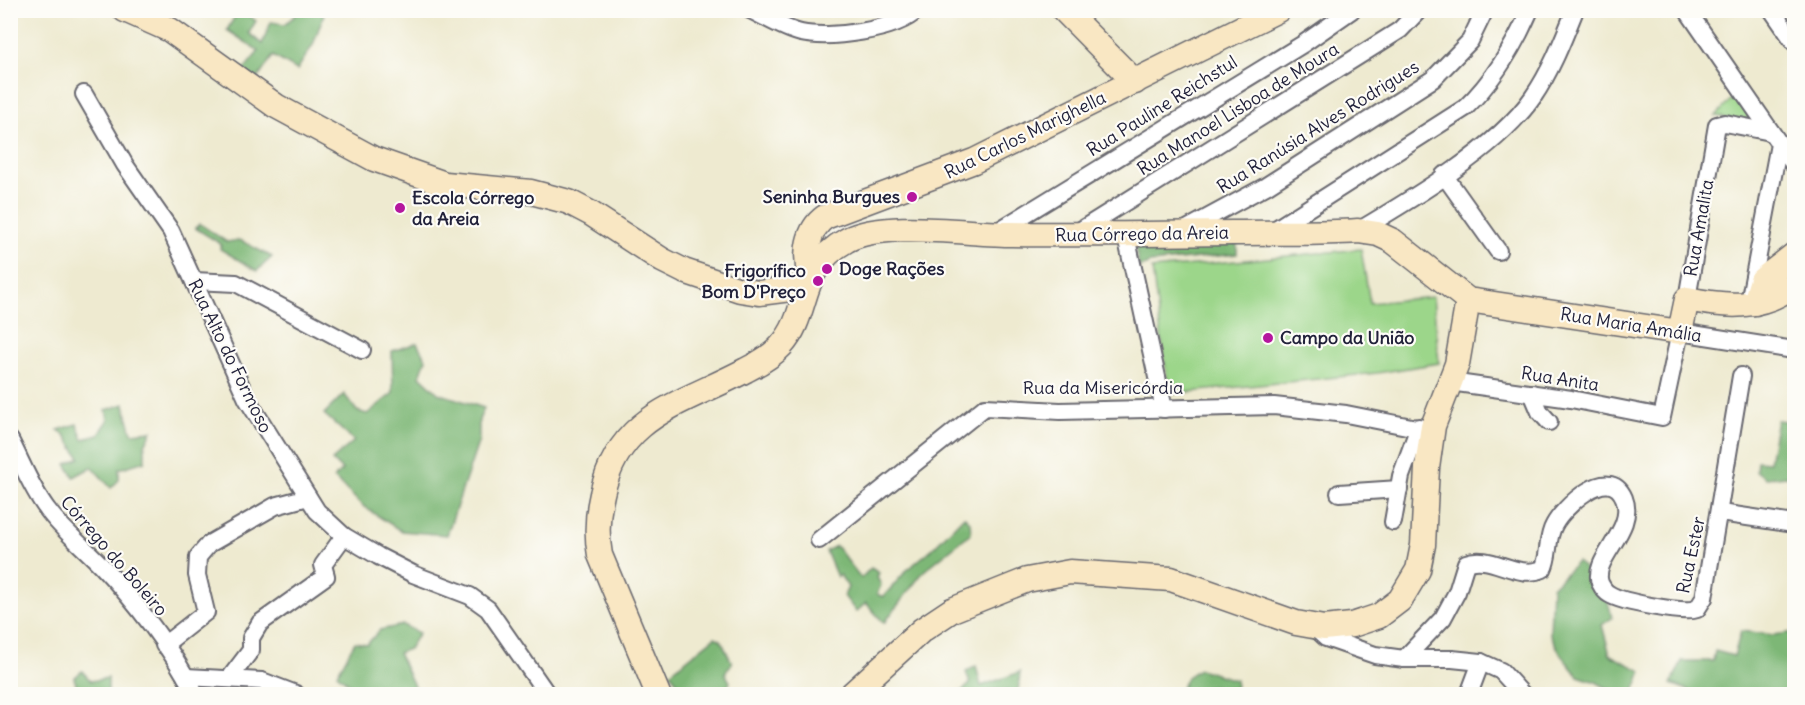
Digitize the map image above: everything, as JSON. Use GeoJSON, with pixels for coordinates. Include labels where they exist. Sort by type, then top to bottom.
{"type":"FeatureCollection","features":[{"type":"Feature","properties":{"kind":"street"},"geometry":{"type":"LineString","coordinates":[[125,10],[170,30],[276,106],[374,159],[445,184],[531,192],[568,202],[590,213],[662,261],[740,290],[759,293],[808,281]]}},
{"type":"Feature","properties":{"kind":"street"},"geometry":{"type":"LineString","coordinates":[[750,10],[799,32],[818,35],[836,35],[900,22],[917,10]]}},
{"type":"Feature","properties":{"kind":"street"},"geometry":{"type":"LineString","coordinates":[[1064,10],[1134,82]]}},
{"type":"Feature","properties":{"kind":"street","name":"Rua Carlos Marighella"},"geometry":{"type":"LineString","coordinates":[[808,281],[809,240],[814,227],[825,218],[962,167],[1278,10]]}},
{"type":"Feature","properties":{"kind":"street","name":"Rua Pauline Reichstul"},"geometry":{"type":"LineString","coordinates":[[992,234],[1303,44],[1352,10]]}},
{"type":"Feature","properties":{"kind":"street","name":"Rua Manoel Lisboa de Moura"},"geometry":{"type":"LineString","coordinates":[[1073,235],[1400,30],[1419,10]]}},
{"type":"Feature","properties":{"kind":"street","name":"Rua Ranúsia Alves Rodrigues"},"geometry":{"type":"LineString","coordinates":[[1180,234],[1266,186],[1368,119],[1426,85],[1470,41],[1485,10]]}},
{"type":"Feature","properties":{"kind":"street"},"geometry":{"type":"LineString","coordinates":[[1270,232],[1465,108],[1505,60],[1530,10]]}},
{"type":"Feature","properties":{"kind":"street"},"geometry":{"type":"LineString","coordinates":[[1358,231],[1444,175],[1505,129],[1532,98],[1555,58],[1575,10]]}},
{"type":"Feature","properties":{"kind":"street"},"geometry":{"type":"LineString","coordinates":[[1687,10],[1786,150],[1752,304]]}},
{"type":"Feature","properties":{"kind":"street"},"geometry":{"type":"LineString","coordinates":[[1772,10],[1794,42]]}},
{"type":"Feature","properties":{"kind":"street","name":"Rua Alto do Formoso"},"geometry":{"type":"LineString","coordinates":[[84,94],[125,165],[171,231],[247,399],[308,497],[327,522],[344,536],[393,565],[470,596],[488,609],[547,694]]}},
{"type":"Feature","properties":{"kind":"street","name":"Rua Amalita"},"geometry":{"type":"LineString","coordinates":[[1680,332],[1718,124],[1786,150]]}},
{"type":"Feature","properties":{"kind":"street"},"geometry":{"type":"LineString","coordinates":[[1444,175],[1498,251]]}},
{"type":"Feature","properties":{"kind":"street","name":"Rua Córrego da Areia"},"geometry":{"type":"LineString","coordinates":[[808,281],[840,245],[863,234],[907,230],[1126,236],[1358,231],[1378,234],[1393,241],[1468,300]]}},
{"type":"Feature","properties":{"kind":"street"},"geometry":{"type":"LineString","coordinates":[[1126,236],[1164,408]]}},
{"type":"Feature","properties":{"kind":"street"},"geometry":{"type":"LineString","coordinates":[[1752,304],[1762,280],[1794,255]]}},
{"type":"Feature","properties":{"kind":"street"},"geometry":{"type":"LineString","coordinates":[[194,281],[236,283],[362,350]]}},
{"type":"Feature","properties":{"kind":"street"},"geometry":{"type":"LineString","coordinates":[[658,694],[600,555],[597,524],[608,470],[620,448],[654,415],[745,370],[776,351],[790,331],[808,281]]}},
{"type":"Feature","properties":{"kind":"street"},"geometry":{"type":"LineString","coordinates":[[1687,299],[1725,306],[1752,304],[1775,298],[1794,285]]}},
{"type":"Feature","properties":{"kind":"street"},"geometry":{"type":"LineString","coordinates":[[1393,522],[1399,489],[1457,364],[1468,300]]}},
{"type":"Feature","properties":{"kind":"street","name":"Rua Maria Amália"},"geometry":{"type":"LineString","coordinates":[[1468,300],[1794,350]]}},
{"type":"Feature","properties":{"kind":"street","name":"Rua Anita"},"geometry":{"type":"LineString","coordinates":[[1450,382],[1532,393],[1662,417],[1680,332]]}},
{"type":"Feature","properties":{"kind":"street","name":"Rua Ester"},"geometry":{"type":"LineString","coordinates":[[1404,659],[1443,618],[1457,592],[1466,563],[1482,562],[1520,573],[1542,569],[1554,525],[1578,497],[1600,486],[1617,489],[1623,496],[1626,507],[1623,525],[1600,573],[1599,581],[1605,591],[1624,599],[1684,611],[1697,609],[1704,598],[1742,376]]}},
{"type":"Feature","properties":{"kind":"street"},"geometry":{"type":"LineString","coordinates":[[1532,393],[1540,412],[1549,422]]}},
{"type":"Feature","properties":{"kind":"street","name":"Rua da Misericórdia"},"geometry":{"type":"LineString","coordinates":[[819,540],[985,407],[1060,411],[1274,406],[1346,414],[1426,429]]}},
{"type":"Feature","properties":{"kind":"street"},"geometry":{"type":"LineString","coordinates":[[852,694],[922,630],[952,610],[1027,580],[1070,572],[1171,579],[1312,626],[1337,627],[1365,621],[1392,606],[1407,590],[1418,570],[1422,556],[1426,429]]}},
{"type":"Feature","properties":{"kind":"street","name":"Córrego do Boleiro"},"geometry":{"type":"LineString","coordinates":[[10,440],[47,509],[66,532],[101,565],[164,645],[195,694]]}},
{"type":"Feature","properties":{"kind":"street"},"geometry":{"type":"LineString","coordinates":[[1340,493],[1399,489]]}},
{"type":"Feature","properties":{"kind":"street"},"geometry":{"type":"LineString","coordinates":[[164,645],[206,612],[197,575],[198,557],[209,544],[275,506],[308,497]]}},
{"type":"Feature","properties":{"kind":"street"},"geometry":{"type":"LineString","coordinates":[[1720,513],[1794,524]]}},
{"type":"Feature","properties":{"kind":"street"},"geometry":{"type":"LineString","coordinates":[[229,680],[251,650],[251,638],[260,623],[326,576],[323,566],[344,536]]}},
{"type":"Feature","properties":{"kind":"street"},"geometry":{"type":"LineString","coordinates":[[1312,626],[1335,642],[1374,655],[1404,659],[1452,659],[1481,662],[1501,671],[1522,694]]}},
{"type":"Feature","properties":{"kind":"street"},"geometry":{"type":"LineString","coordinates":[[1469,694],[1481,662]]}},
{"type":"Feature","properties":{"kind":"street"},"geometry":{"type":"LineString","coordinates":[[186,677],[262,681],[296,694]]}},
{"type":"Feature","properties":{"kind":"green space"},"geometry":{"type":"Polygon","coordinates":[[[238,11],[243,11],[256,21],[249,33],[262,44],[271,22],[285,24],[296,15],[295,11],[325,11],[313,45],[297,70],[273,56],[254,84],[240,74],[259,51],[227,30],[238,11]]]}},
{"type":"Feature","properties":{"kind":"green space"},"geometry":{"type":"Polygon","coordinates":[[[1737,93],[1760,125],[1716,116],[1737,93]]]}},
{"type":"Feature","properties":{"kind":"green space"},"geometry":{"type":"Polygon","coordinates":[[[200,224],[227,242],[240,240],[272,257],[257,271],[220,249],[221,244],[195,228],[200,224]]]}},
{"type":"Feature","properties":{"kind":"green space"},"geometry":{"type":"Polygon","coordinates":[[[1135,243],[1237,243],[1237,254],[1150,263],[1139,268],[1135,243]]]}},
{"type":"Feature","properties":{"kind":"green space","name":"Campo da União"},"geometry":{"type":"Polygon","coordinates":[[[1361,249],[1370,303],[1433,297],[1439,363],[1377,373],[1169,394],[1152,269],[1361,249]]]}},
{"type":"Feature","properties":{"kind":"green space"},"geometry":{"type":"Polygon","coordinates":[[[417,343],[426,359],[420,376],[438,393],[484,408],[479,420],[479,440],[447,535],[401,531],[364,507],[334,478],[342,470],[332,460],[354,441],[324,414],[344,394],[357,411],[367,414],[393,393],[392,351],[417,343]]]}},
{"type":"Feature","properties":{"kind":"green space"},"geometry":{"type":"Polygon","coordinates":[[[124,404],[132,433],[152,431],[145,445],[145,461],[119,469],[119,480],[111,488],[92,467],[74,477],[66,464],[80,458],[65,435],[58,430],[77,424],[83,439],[99,435],[108,420],[106,410],[124,404]]]}},
{"type":"Feature","properties":{"kind":"green space"},"geometry":{"type":"Polygon","coordinates":[[[1777,420],[1794,422],[1794,480],[1787,476],[1766,478],[1756,471],[1757,461],[1769,462],[1777,420]]]}},
{"type":"Feature","properties":{"kind":"green space"},"geometry":{"type":"Polygon","coordinates":[[[964,516],[970,522],[971,533],[924,571],[884,623],[866,603],[856,612],[844,596],[848,587],[840,575],[837,577],[826,551],[836,546],[861,578],[871,568],[879,573],[877,577],[881,585],[877,594],[883,597],[907,570],[933,548],[964,516]]]}},
{"type":"Feature","properties":{"kind":"green space"},"geometry":{"type":"Polygon","coordinates":[[[1577,562],[1590,573],[1608,601],[1612,618],[1602,625],[1610,655],[1642,671],[1633,694],[1618,694],[1596,682],[1578,676],[1561,655],[1550,634],[1552,587],[1577,562]]]}},
{"type":"Feature","properties":{"kind":"green space"},"geometry":{"type":"Polygon","coordinates":[[[403,625],[419,633],[409,649],[398,653],[418,694],[362,694],[337,674],[355,642],[367,644],[380,630],[403,625]]]}},
{"type":"Feature","properties":{"kind":"green space"},"geometry":{"type":"Polygon","coordinates":[[[1741,631],[1774,635],[1794,632],[1794,694],[1699,694],[1671,684],[1682,661],[1713,661],[1715,651],[1734,656],[1741,631]]]}},
{"type":"Feature","properties":{"kind":"green space"},"geometry":{"type":"Polygon","coordinates":[[[715,637],[721,640],[732,663],[725,673],[730,682],[724,694],[687,694],[670,673],[715,637]]]}},
{"type":"Feature","properties":{"kind":"green space"},"geometry":{"type":"Polygon","coordinates":[[[976,666],[981,686],[1020,672],[1018,692],[990,690],[987,694],[958,694],[970,684],[966,672],[976,666]]]}},
{"type":"Feature","properties":{"kind":"green space"},"geometry":{"type":"Polygon","coordinates":[[[1199,669],[1236,680],[1235,693],[1213,687],[1202,689],[1201,694],[1179,694],[1187,677],[1199,669]]]}},
{"type":"Feature","properties":{"kind":"green space"},"geometry":{"type":"Polygon","coordinates":[[[82,671],[91,681],[108,678],[108,694],[79,694],[74,678],[82,671]]]}},
{"type":"Feature","properties":{"kind":"place","name":"Seninha Burgues"},"geometry":{"type":"Point","coordinates":[912,197]}},
{"type":"Feature","properties":{"kind":"place","name":"Escola Córrego da Areia"},"geometry":{"type":"Point","coordinates":[400,208]}},
{"type":"Feature","properties":{"kind":"place","name":"Doge Rações"},"geometry":{"type":"Point","coordinates":[827,269]}},
{"type":"Feature","properties":{"kind":"place","name":"Frigorífico Bom D'Preço"},"geometry":{"type":"Point","coordinates":[818,281]}},
{"type":"Feature","properties":{"kind":"place","name":"Campo da União"},"geometry":{"type":"Point","coordinates":[1268,338]}}]}
